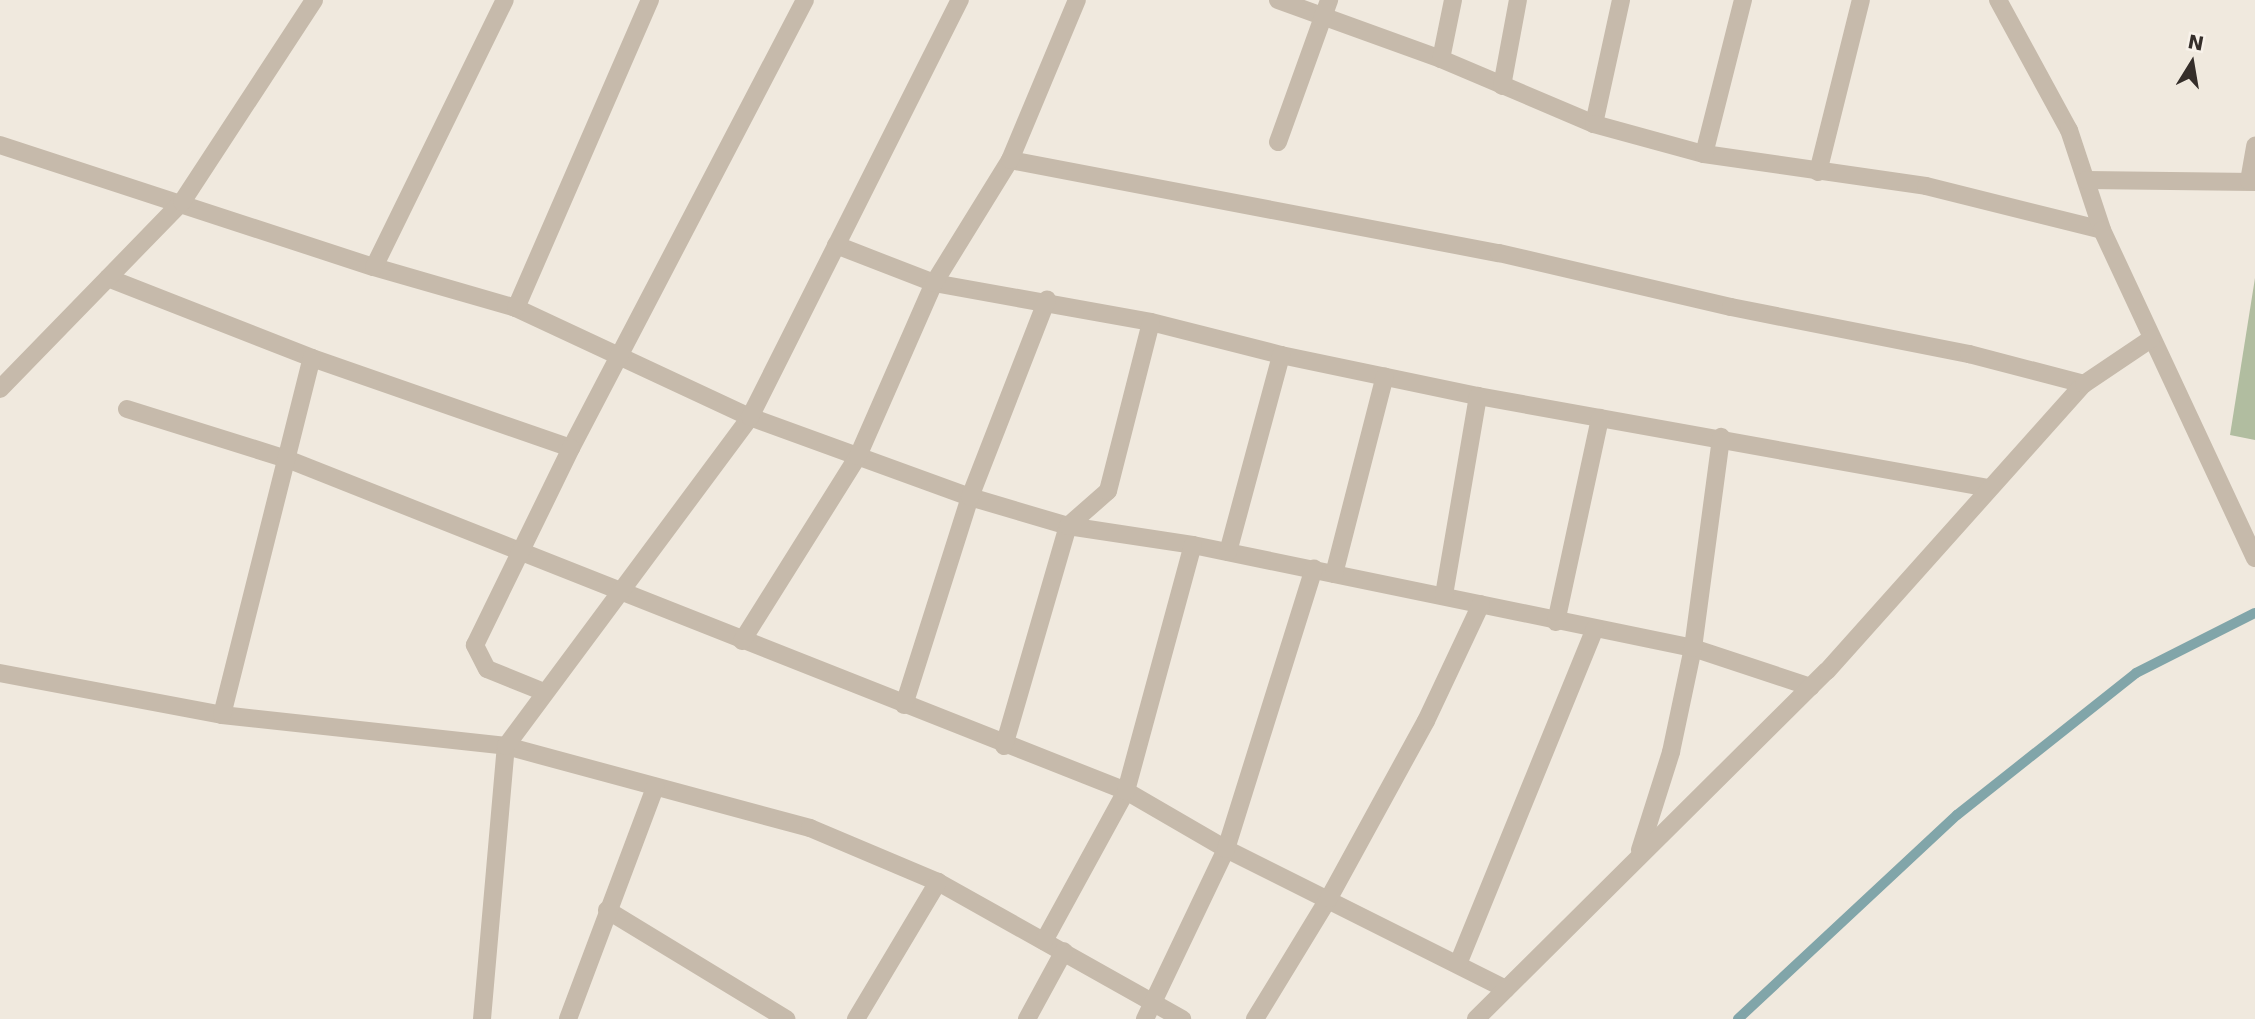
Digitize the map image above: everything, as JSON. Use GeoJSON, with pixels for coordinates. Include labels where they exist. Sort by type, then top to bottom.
{"type":"FeatureCollection","features":[{"type":"Feature","properties":{"kind":"street"},"geometry":{"type":"LineString","coordinates":[[0,389],[182,202],[314,0]]}},
{"type":"Feature","properties":{"kind":"street"},"geometry":{"type":"LineString","coordinates":[[374,267],[505,0]]}},
{"type":"Feature","properties":{"kind":"street"},"geometry":{"type":"LineString","coordinates":[[516,308],[650,0]]}},
{"type":"Feature","properties":{"kind":"street"},"geometry":{"type":"LineString","coordinates":[[544,692],[487,669],[475,645],[571,448],[805,0]]}},
{"type":"Feature","properties":{"kind":"street"},"geometry":{"type":"LineString","coordinates":[[482,1019],[506,746],[620,588],[750,417],[960,0]]}},
{"type":"Feature","properties":{"kind":"street"},"geometry":{"type":"LineString","coordinates":[[743,640],[858,456],[934,283],[1010,160],[1077,0]]}},
{"type":"Feature","properties":{"kind":"street"},"geometry":{"type":"LineString","coordinates":[[1278,0],[1323,20],[1441,59],[1594,124],[1704,154],[1926,186],[2102,230]]}},
{"type":"Feature","properties":{"kind":"street"},"geometry":{"type":"LineString","coordinates":[[1278,142],[1329,0]]}},
{"type":"Feature","properties":{"kind":"street"},"geometry":{"type":"LineString","coordinates":[[1441,59],[1453,0]]}},
{"type":"Feature","properties":{"kind":"street"},"geometry":{"type":"LineString","coordinates":[[1502,86],[1518,0]]}},
{"type":"Feature","properties":{"kind":"street"},"geometry":{"type":"LineString","coordinates":[[1594,124],[1621,0]]}},
{"type":"Feature","properties":{"kind":"street"},"geometry":{"type":"LineString","coordinates":[[1704,154],[1743,0]]}},
{"type":"Feature","properties":{"kind":"street"},"geometry":{"type":"LineString","coordinates":[[1818,172],[1861,0]]}},
{"type":"Feature","properties":{"kind":"street"},"geometry":{"type":"LineString","coordinates":[[1998,0],[2068,130],[2102,230],[2252,550]]}},
{"type":"Feature","properties":{"kind":"street"},"geometry":{"type":"LineString","coordinates":[[0,145],[182,202],[374,267],[516,308],[620,353],[750,417],[970,497],[1068,526],[1193,545],[1444,595],[1556,622],[1693,648],[1811,687]]}},
{"type":"Feature","properties":{"kind":"street"},"geometry":{"type":"LineString","coordinates":[[2086,180],[2252,182],[2255,146]]}},
{"type":"Feature","properties":{"kind":"street"},"geometry":{"type":"LineString","coordinates":[[1010,160],[1499,253],[1731,307],[1969,354],[2084,384]]}},
{"type":"Feature","properties":{"kind":"street"},"geometry":{"type":"LineString","coordinates":[[836,245],[934,283],[1047,300],[1151,322],[1281,355],[1478,396],[1721,437],[1989,488]]}},
{"type":"Feature","properties":{"kind":"street"},"geometry":{"type":"LineString","coordinates":[[108,278],[312,358],[571,448]]}},
{"type":"Feature","properties":{"kind":"street"},"geometry":{"type":"LineString","coordinates":[[904,705],[970,497],[1047,300]]}},
{"type":"Feature","properties":{"kind":"street"},"geometry":{"type":"LineString","coordinates":[[1004,746],[1068,526],[1108,491],[1151,322]]}},
{"type":"Feature","properties":{"kind":"street"},"geometry":{"type":"LineString","coordinates":[[1476,1019],[1639,854],[1811,687],[2084,384],[2151,339]]}},
{"type":"Feature","properties":{"kind":"street"},"geometry":{"type":"LineString","coordinates":[[1227,552],[1281,355]]}},
{"type":"Feature","properties":{"kind":"street"},"geometry":{"type":"LineString","coordinates":[[222,715],[312,358]]}},
{"type":"Feature","properties":{"kind":"street"},"geometry":{"type":"LineString","coordinates":[[1334,573],[1385,376]]}},
{"type":"Feature","properties":{"kind":"street"},"geometry":{"type":"LineString","coordinates":[[1444,595],[1478,396]]}},
{"type":"Feature","properties":{"kind":"street"},"geometry":{"type":"LineString","coordinates":[[127,409],[287,459],[620,588],[1004,746],[1126,791],[1226,849],[1329,898],[1506,989]]}},
{"type":"Feature","properties":{"kind":"street"},"geometry":{"type":"LineString","coordinates":[[1556,622],[1600,418]]}},
{"type":"Feature","properties":{"kind":"street"},"geometry":{"type":"LineString","coordinates":[[1639,854],[1671,752],[1693,648],[1721,437]]}},
{"type":"Feature","properties":{"kind":"street"},"geometry":{"type":"LineString","coordinates":[[1044,941],[1126,791],[1193,545]]}},
{"type":"Feature","properties":{"kind":"street"},"geometry":{"type":"LineString","coordinates":[[1146,1019],[1226,849],[1314,569]]}},
{"type":"Feature","properties":{"kind":"street"},"geometry":{"type":"LineString","coordinates":[[1255,1019],[1329,898],[1426,721],[1481,604]]}},
{"type":"Feature","properties":{"kind":"street"},"geometry":{"type":"LineString","coordinates":[[1458,964],[1595,629]]}},
{"type":"Feature","properties":{"kind":"street"},"geometry":{"type":"LineString","coordinates":[[0,673],[222,715],[506,746],[810,828],[938,883],[1182,1019]]}},
{"type":"Feature","properties":{"kind":"street"},"geometry":{"type":"LineString","coordinates":[[568,1019],[607,910],[656,788]]}},
{"type":"Feature","properties":{"kind":"street"},"geometry":{"type":"LineString","coordinates":[[856,1019],[938,883]]}},
{"type":"Feature","properties":{"kind":"street"},"geometry":{"type":"LineString","coordinates":[[607,910],[786,1019]]}},
{"type":"Feature","properties":{"kind":"street"},"geometry":{"type":"LineString","coordinates":[[1027,1019],[1064,951]]}},
{"type":"Feature","properties":{"kind":"green space"},"geometry":{"type":"Polygon","coordinates":[[[2255,278],[2255,440],[2230,435],[2255,278]]]}},
{"type":"Feature","properties":{"kind":"waterway"},"geometry":{"type":"LineString","coordinates":[[1738,1019],[1957,815],[2136,673],[2255,613]]}}]}
